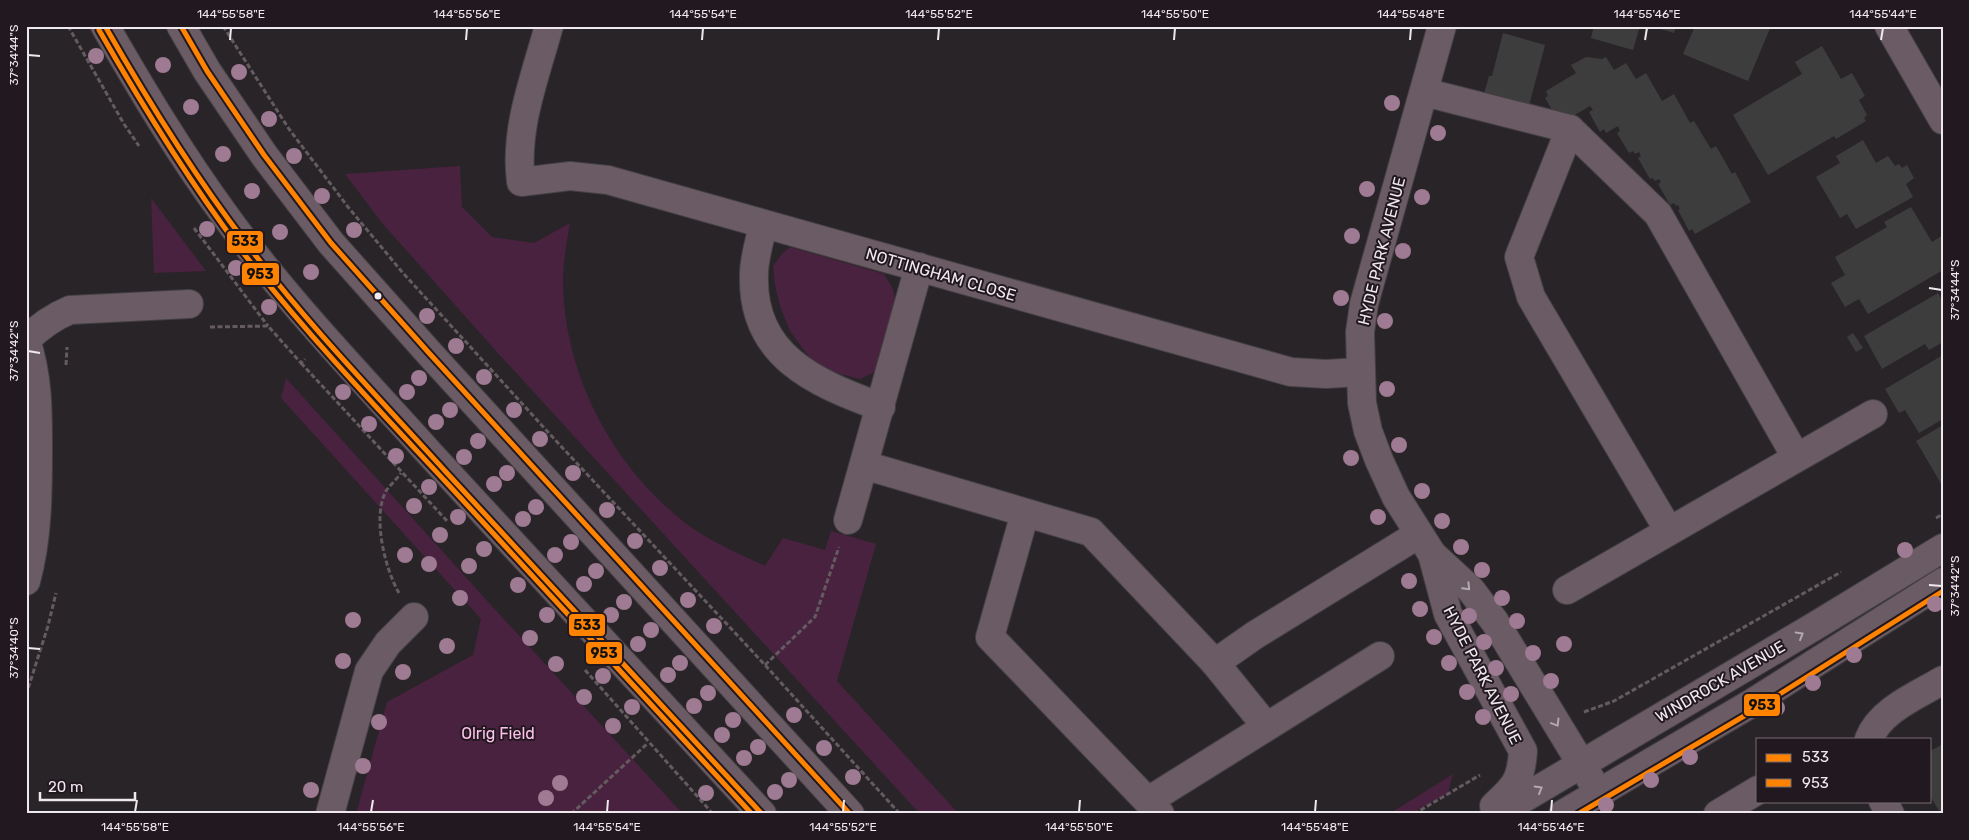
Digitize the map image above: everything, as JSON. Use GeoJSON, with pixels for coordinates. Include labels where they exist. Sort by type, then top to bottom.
{"type":"FeatureCollection","features":[{"type":"Feature","properties":{"kind":"street"},"geometry":{"type":"LineString","coordinates":[[105,26],[137,82],[223,214],[276,281],[328,341],[762,814]]}},
{"type":"Feature","properties":{"kind":"street"},"geometry":{"type":"LineString","coordinates":[[181,26],[207,71],[264,155],[332,243],[429,353],[850,814]]}},
{"type":"Feature","properties":{"kind":"street","name":"NOTTINGHAM CLOSE"},"geometry":{"type":"LineString","coordinates":[[549,26],[530,94],[521,136],[518,160],[521,182],[570,176],[608,180],[1292,372],[1326,374],[1360,372]]}},
{"type":"Feature","properties":{"kind":"street","name":"HYDE PARK AVENUE"},"geometry":{"type":"LineString","coordinates":[[1442,26],[1364,304],[1360,332],[1362,403],[1368,431],[1396,496],[1426,544],[1471,590],[1495,622],[1600,793]]}},
{"type":"Feature","properties":{"kind":"street"},"geometry":{"type":"LineString","coordinates":[[1889,26],[1943,120]]}},
{"type":"Feature","properties":{"kind":"street"},"geometry":{"type":"LineString","coordinates":[[1424,92],[1570,129],[1658,214],[1796,457]]}},
{"type":"Feature","properties":{"kind":"street"},"geometry":{"type":"LineString","coordinates":[[1570,129],[1519,257],[1531,296],[1668,531]]}},
{"type":"Feature","properties":{"kind":"street"},"geometry":{"type":"LineString","coordinates":[[763,225],[754,273],[756,306],[766,332],[788,360],[812,378],[844,394],[881,407]]}},
{"type":"Feature","properties":{"kind":"street"},"geometry":{"type":"LineString","coordinates":[[848,520],[919,267]]}},
{"type":"Feature","properties":{"kind":"street"},"geometry":{"type":"LineString","coordinates":[[26,581],[36,526],[38,492],[37,383],[33,361],[26,340],[52,318],[70,310],[189,304]]}},
{"type":"Feature","properties":{"kind":"street"},"geometry":{"type":"LineString","coordinates":[[1567,590],[1873,414]]}},
{"type":"Feature","properties":{"kind":"street"},"geometry":{"type":"LineString","coordinates":[[864,465],[1090,532],[1215,663],[1266,726]]}},
{"type":"Feature","properties":{"kind":"street"},"geometry":{"type":"LineString","coordinates":[[1025,513],[990,637],[1154,807],[1266,726],[1380,656]]}},
{"type":"Feature","properties":{"kind":"street"},"geometry":{"type":"LineString","coordinates":[[1215,663],[1255,635],[1426,544]]}},
{"type":"Feature","properties":{"kind":"street","name":"HYDE PARK AVENUE"},"geometry":{"type":"LineString","coordinates":[[1426,544],[1448,614],[1523,751],[1522,770],[1518,782],[1486,814]]}},
{"type":"Feature","properties":{"kind":"street","name":"WINDROCK AVENUE"},"geometry":{"type":"LineString","coordinates":[[1497,814],[1943,548]]}},
{"type":"Feature","properties":{"kind":"street","name":"WINDROCK AVENUE"},"geometry":{"type":"LineString","coordinates":[[1563,814],[1752,703],[1943,582]]}},
{"type":"Feature","properties":{"kind":"street"},"geometry":{"type":"LineString","coordinates":[[330,814],[368,671],[388,643],[414,617]]}},
{"type":"Feature","properties":{"kind":"street"},"geometry":{"type":"LineString","coordinates":[[1869,738],[1882,719],[1904,703],[1943,680]]}},
{"type":"Feature","properties":{"kind":"street"},"geometry":{"type":"LineString","coordinates":[[1718,814],[1756,791]]}},
{"type":"Feature","properties":{"kind":"street"},"geometry":{"type":"LineString","coordinates":[[1884,802],[1890,814]]}},
{"type":"Feature","properties":{"kind":"path"},"geometry":{"type":"LineString","coordinates":[[223,26],[290,129],[348,207],[403,273],[558,443],[766,664],[900,814]]}},
{"type":"Feature","properties":{"kind":"path"},"geometry":{"type":"LineString","coordinates":[[204,327],[268,326],[454,529]]}},
{"type":"Feature","properties":{"kind":"path"},"geometry":{"type":"LineString","coordinates":[[301,363],[328,341]]}},
{"type":"Feature","properties":{"kind":"path"},"geometry":{"type":"LineString","coordinates":[[66,371],[65,358],[70,342]]}},
{"type":"Feature","properties":{"kind":"path"},"geometry":{"type":"LineString","coordinates":[[401,473],[386,492],[381,510],[380,528],[390,577],[414,617]]}},
{"type":"Feature","properties":{"kind":"path"},"geometry":{"type":"LineString","coordinates":[[1934,519],[1943,514]]}},
{"type":"Feature","properties":{"kind":"path"},"geometry":{"type":"LineString","coordinates":[[766,664],[815,617],[848,520]]}},
{"type":"Feature","properties":{"kind":"path"},"geometry":{"type":"LineString","coordinates":[[1559,729],[1584,712],[1614,702],[1848,568]]}},
{"type":"Feature","properties":{"kind":"path"},"geometry":{"type":"LineString","coordinates":[[26,695],[48,626],[56,590]]}},
{"type":"Feature","properties":{"kind":"path"},"geometry":{"type":"LineString","coordinates":[[584,670],[713,814]]}},
{"type":"Feature","properties":{"kind":"path"},"geometry":{"type":"LineString","coordinates":[[571,814],[648,742]]}},
{"type":"Feature","properties":{"kind":"path"},"geometry":{"type":"LineString","coordinates":[[1414,814],[1523,751]]}},
{"type":"Feature","properties":{"kind":"green space"},"geometry":{"type":"Polygon","coordinates":[[[460,166],[462,207],[492,237],[534,243],[570,223],[563,276],[565,312],[571,347],[582,382],[597,415],[615,446],[636,475],[661,502],[688,525],[706,537],[765,566],[783,538],[825,550],[831,531],[876,544],[837,681],[959,814],[920,814],[496,351],[382,223],[345,174],[460,166]]]}},
{"type":"Feature","properties":{"kind":"green space"},"geometry":{"type":"Polygon","coordinates":[[[151,198],[206,271],[154,273],[151,198]]]}},
{"type":"Feature","properties":{"kind":"green space"},"geometry":{"type":"Polygon","coordinates":[[[790,247],[884,274],[893,289],[896,304],[880,366],[871,374],[860,379],[816,366],[790,331],[780,306],[773,266],[790,247]]]}},
{"type":"Feature","properties":{"kind":"green space","name":"Olrig Field"},"geometry":{"type":"Polygon","coordinates":[[[286,378],[683,814],[356,814],[387,702],[473,655],[481,619],[281,398],[286,378]]]}},
{"type":"Feature","properties":{"kind":"green space"},"geometry":{"type":"Polygon","coordinates":[[[1453,774],[1448,793],[1410,814],[1389,814],[1453,774]]]}},
{"type":"Feature","properties":{"kind":"building"},"geometry":{"type":"Polygon","coordinates":[[[1594,26],[1640,26],[1633,50],[1591,38],[1594,26]]]}},
{"type":"Feature","properties":{"kind":"building"},"geometry":{"type":"Polygon","coordinates":[[[1651,26],[1676,26],[1674,33],[1651,26]]]}},
{"type":"Feature","properties":{"kind":"building"},"geometry":{"type":"Polygon","coordinates":[[[1695,26],[1771,26],[1748,81],[1683,54],[1695,26]]]}},
{"type":"Feature","properties":{"kind":"building"},"geometry":{"type":"Polygon","coordinates":[[[1503,33],[1545,45],[1529,106],[1484,94],[1489,76],[1492,76],[1503,33]]]}},
{"type":"Feature","properties":{"kind":"building"},"geometry":{"type":"Polygon","coordinates":[[[1822,46],[1841,79],[1852,73],[1865,96],[1859,100],[1867,115],[1864,118],[1866,121],[1836,139],[1834,136],[1768,175],[1733,115],[1802,74],[1795,62],[1822,46]]]}},
{"type":"Feature","properties":{"kind":"building"},"geometry":{"type":"Polygon","coordinates":[[[1586,57],[1602,59],[1606,57],[1614,70],[1626,63],[1636,79],[1646,73],[1662,101],[1674,94],[1690,123],[1694,121],[1711,149],[1716,146],[1732,174],[1735,172],[1751,202],[1695,234],[1692,229],[1689,231],[1678,210],[1680,209],[1678,205],[1676,206],[1674,203],[1670,205],[1658,184],[1661,182],[1659,179],[1655,181],[1653,178],[1650,179],[1638,158],[1641,156],[1639,152],[1635,154],[1633,151],[1629,153],[1617,133],[1620,131],[1618,126],[1606,133],[1604,129],[1600,132],[1589,112],[1593,110],[1590,106],[1568,119],[1558,120],[1545,98],[1548,96],[1546,91],[1576,73],[1571,65],[1586,57]]]}},
{"type":"Feature","properties":{"kind":"building"},"geometry":{"type":"Polygon","coordinates":[[[1863,140],[1876,163],[1888,156],[1895,166],[1899,164],[1902,168],[1907,165],[1914,178],[1906,184],[1913,197],[1856,229],[1847,214],[1840,218],[1816,177],[1840,163],[1836,156],[1863,140]]]}},
{"type":"Feature","properties":{"kind":"building"},"geometry":{"type":"Polygon","coordinates":[[[1911,207],[1932,242],[1943,235],[1943,270],[1868,314],[1859,299],[1845,307],[1831,283],[1845,275],[1835,257],[1887,227],[1884,222],[1911,207]]]}},
{"type":"Feature","properties":{"kind":"building"},"geometry":{"type":"Polygon","coordinates":[[[1938,293],[1943,302],[1943,342],[1929,350],[1925,344],[1882,369],[1864,336],[1938,293]]]}},
{"type":"Feature","properties":{"kind":"building"},"geometry":{"type":"Polygon","coordinates":[[[1853,333],[1863,348],[1856,352],[1847,337],[1853,333]]]}},
{"type":"Feature","properties":{"kind":"building"},"geometry":{"type":"Polygon","coordinates":[[[1943,355],[1943,419],[1919,433],[1905,410],[1899,413],[1885,389],[1943,355]]]}},
{"type":"Feature","properties":{"kind":"building"},"geometry":{"type":"Polygon","coordinates":[[[1943,425],[1943,487],[1916,441],[1943,425]]]}},
{"type":"Feature","properties":{"kind":"building"},"geometry":{"type":"Polygon","coordinates":[[[1943,744],[1943,814],[1941,814],[1932,799],[1932,750],[1943,744]]]}},
{"type":"Feature","properties":{"kind":"transit line","name":"533"},"geometry":{"type":"LineString","coordinates":[[105,26],[189,164],[226,217],[293,302],[369,388],[762,814]]}},
{"type":"Feature","properties":{"kind":"transit line","name":"533"},"geometry":{"type":"LineString","coordinates":[[181,26],[207,71],[264,155],[331,243],[850,814]]}},
{"type":"Feature","properties":{"kind":"transit line","name":"953"},"geometry":{"type":"LineString","coordinates":[[99,30],[149,114],[202,197],[265,280],[366,396],[752,814]]}},
{"type":"Feature","properties":{"kind":"transit line","name":"953"},"geometry":{"type":"LineString","coordinates":[[1578,814],[1756,709],[1943,591]]}}]}
